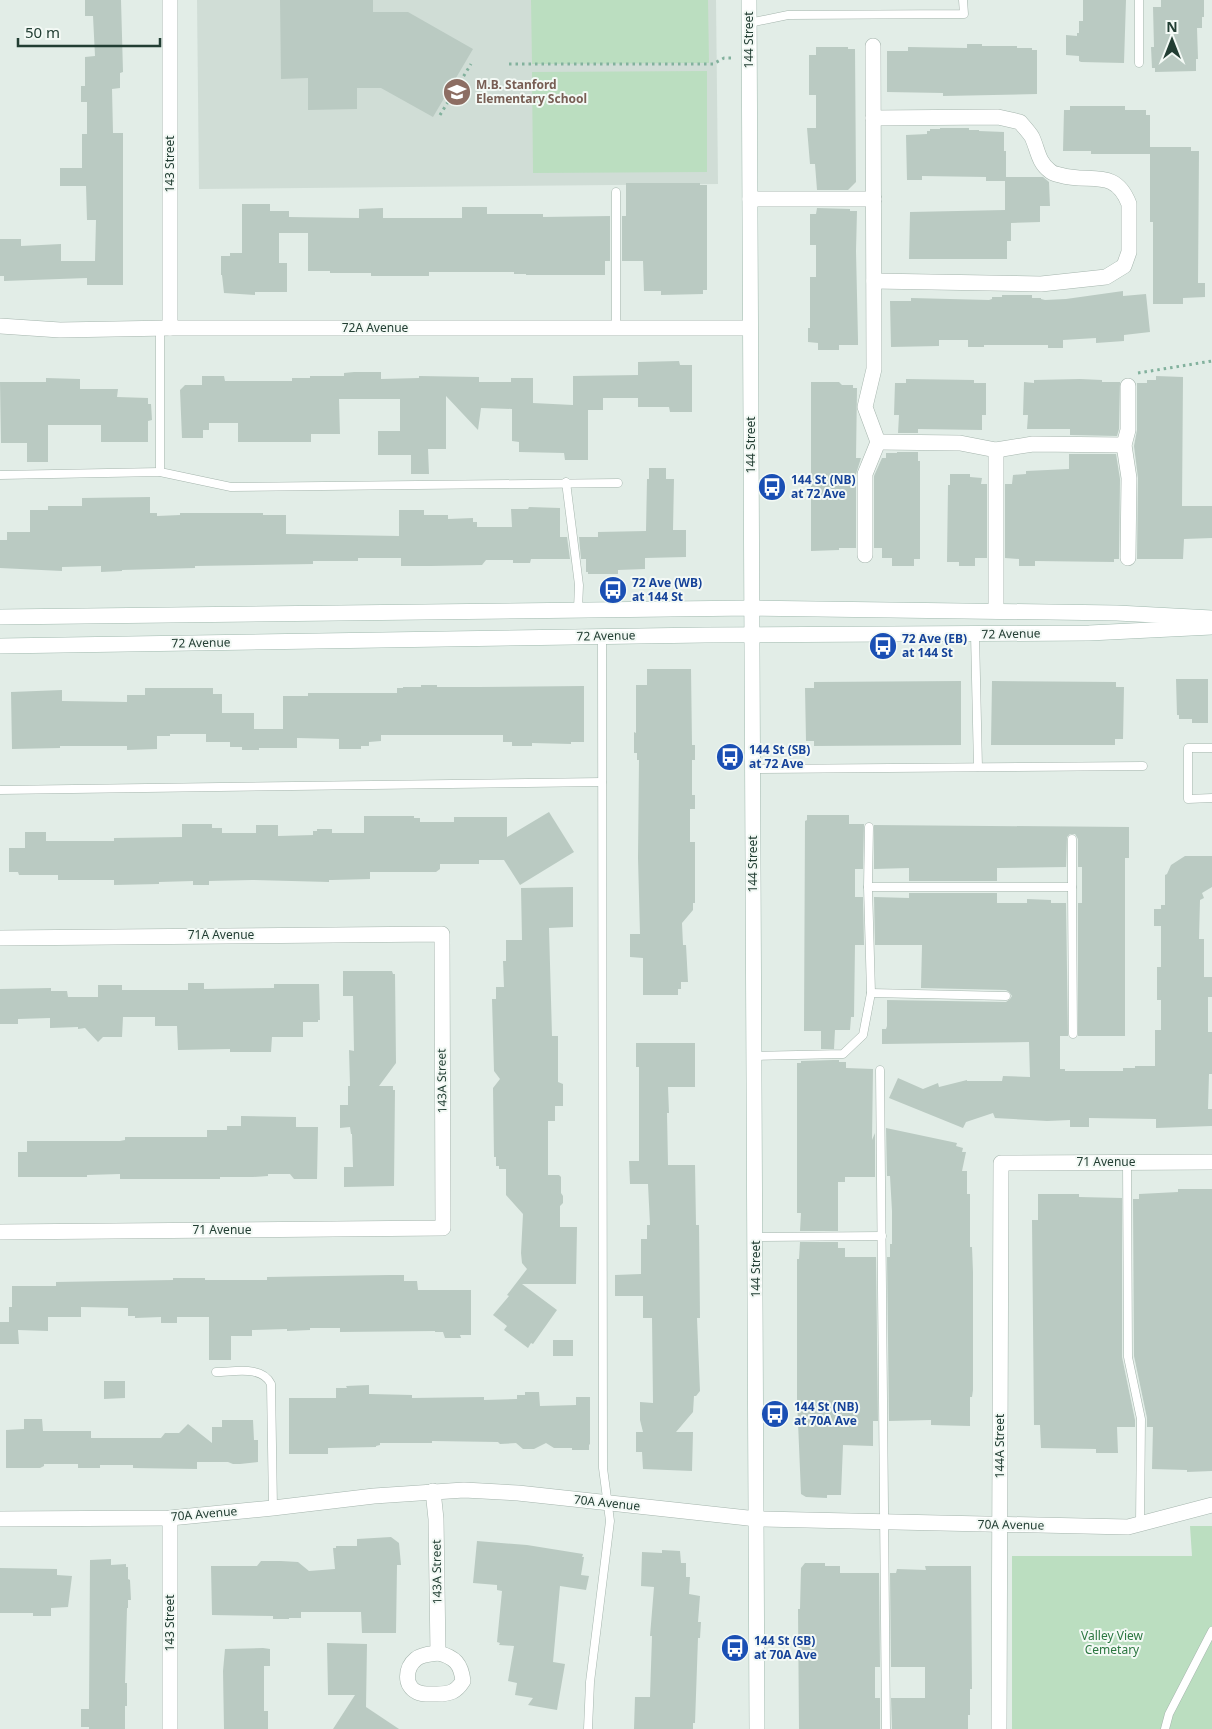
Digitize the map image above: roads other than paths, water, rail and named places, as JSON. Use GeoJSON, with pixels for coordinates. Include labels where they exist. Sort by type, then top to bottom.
{"type":"FeatureCollection","features":[{"type":"Feature","properties":{"kind":"street","name":"143 Street"},"geometry":{"type":"LineString","coordinates":[[165,328],[170,0]]}},
{"type":"Feature","properties":{"kind":"street","name":"144 Street"},"geometry":{"type":"LineString","coordinates":[[749,0],[758,1729]]}},
{"type":"Feature","properties":{"kind":"street"},"geometry":{"type":"LineString","coordinates":[[866,555],[865,474],[878,442],[865,407],[874,368],[873,46]]}},
{"type":"Feature","properties":{"kind":"street"},"geometry":{"type":"LineString","coordinates":[[873,118],[998,117],[1020,122],[1031,136],[1041,163],[1051,173],[1070,178],[1105,178],[1117,184],[1130,204],[1130,252],[1124,266],[1106,278],[1041,284],[874,281]]}},
{"type":"Feature","properties":{"kind":"street"},"geometry":{"type":"LineString","coordinates":[[750,199],[874,198]]}},
{"type":"Feature","properties":{"kind":"street","name":"72A Avenue"},"geometry":{"type":"LineString","coordinates":[[0,326],[60,330],[165,328],[750,328]]}},
{"type":"Feature","properties":{"kind":"street"},"geometry":{"type":"LineString","coordinates":[[1128,386],[1128,430],[1124,445],[1129,478],[1128,558]]}},
{"type":"Feature","properties":{"kind":"street"},"geometry":{"type":"LineString","coordinates":[[878,442],[960,443],[996,450],[1033,444],[1124,445]]}},
{"type":"Feature","properties":{"kind":"street"},"geometry":{"type":"LineString","coordinates":[[996,450],[996,611]]}},
{"type":"Feature","properties":{"kind":"street","name":"72 Avenue"},"geometry":{"type":"LineString","coordinates":[[0,617],[752,608],[1117,613],[1212,618]]}},
{"type":"Feature","properties":{"kind":"street","name":"72 Avenue"},"geometry":{"type":"LineString","coordinates":[[0,646],[752,634],[1089,633],[1212,627]]}},
{"type":"Feature","properties":{"kind":"street","name":"71A Avenue"},"geometry":{"type":"LineString","coordinates":[[0,938],[442,934]]}},
{"type":"Feature","properties":{"kind":"street","name":"143A Street"},"geometry":{"type":"LineString","coordinates":[[442,934],[443,1228]]}},
{"type":"Feature","properties":{"kind":"street","name":"71 Avenue"},"geometry":{"type":"LineString","coordinates":[[1001,1163],[1212,1162]]}},
{"type":"Feature","properties":{"kind":"street","name":"144A Street"},"geometry":{"type":"LineString","coordinates":[[999,1729],[1001,1163]]}},
{"type":"Feature","properties":{"kind":"street","name":"71 Avenue"},"geometry":{"type":"LineString","coordinates":[[0,1232],[443,1228]]}},
{"type":"Feature","properties":{"kind":"street","name":"70A Avenue"},"geometry":{"type":"LineString","coordinates":[[0,1519],[170,1518],[374,1496],[433,1491],[490,1490],[757,1519],[886,1522],[1128,1527],[1212,1505]]}},
{"type":"Feature","properties":{"kind":"street","name":"143A Street"},"geometry":{"type":"LineString","coordinates":[[433,1491],[436,1519],[438,1652]]}},
{"type":"Feature","properties":{"kind":"street","name":"143 Street"},"geometry":{"type":"LineString","coordinates":[[170,1518],[170,1729]]}},
{"type":"Feature","properties":{"kind":"lane"},"geometry":{"type":"LineString","coordinates":[[749,23],[788,15],[964,14],[963,0]]}},
{"type":"Feature","properties":{"kind":"lane"},"geometry":{"type":"LineString","coordinates":[[1139,0],[1139,63]]}},
{"type":"Feature","properties":{"kind":"lane"},"geometry":{"type":"LineString","coordinates":[[616,192],[616,328]]}},
{"type":"Feature","properties":{"kind":"lane"},"geometry":{"type":"LineString","coordinates":[[160,472],[165,328]]}},
{"type":"Feature","properties":{"kind":"lane"},"geometry":{"type":"LineString","coordinates":[[0,475],[160,472],[230,487],[566,482],[618,483]]}},
{"type":"Feature","properties":{"kind":"lane"},"geometry":{"type":"LineString","coordinates":[[566,482],[578,585],[578,610]]}},
{"type":"Feature","properties":{"kind":"lane"},"geometry":{"type":"LineString","coordinates":[[975,634],[978,767]]}},
{"type":"Feature","properties":{"kind":"lane"},"geometry":{"type":"LineString","coordinates":[[588,1729],[587,1713],[590,1682],[610,1521],[602,1468],[602,636]]}},
{"type":"Feature","properties":{"kind":"lane"},"geometry":{"type":"LineString","coordinates":[[1212,748],[1188,748],[1188,798],[1212,798]]}},
{"type":"Feature","properties":{"kind":"lane"},"geometry":{"type":"LineString","coordinates":[[753,769],[1143,766]]}},
{"type":"Feature","properties":{"kind":"lane"},"geometry":{"type":"LineString","coordinates":[[0,790],[602,782]]}},
{"type":"Feature","properties":{"kind":"lane"},"geometry":{"type":"LineString","coordinates":[[754,1056],[843,1054],[863,1035],[871,993],[868,887],[869,827]]}},
{"type":"Feature","properties":{"kind":"lane"},"geometry":{"type":"LineString","coordinates":[[1072,839],[1073,1034]]}},
{"type":"Feature","properties":{"kind":"lane"},"geometry":{"type":"LineString","coordinates":[[868,887],[1072,887]]}},
{"type":"Feature","properties":{"kind":"lane"},"geometry":{"type":"LineString","coordinates":[[871,993],[1006,996]]}},
{"type":"Feature","properties":{"kind":"lane"},"geometry":{"type":"LineString","coordinates":[[880,1070],[886,1522],[886,1729]]}},
{"type":"Feature","properties":{"kind":"lane"},"geometry":{"type":"LineString","coordinates":[[1127,1162],[1128,1357],[1140,1419],[1140,1524]]}},
{"type":"Feature","properties":{"kind":"lane"},"geometry":{"type":"LineString","coordinates":[[755,1237],[882,1236]]}},
{"type":"Feature","properties":{"kind":"lane"},"geometry":{"type":"LineString","coordinates":[[216,1372],[256,1372],[268,1378],[271,1384],[273,1508]]}},
{"type":"Feature","properties":{"kind":"lane"},"geometry":{"type":"LineString","coordinates":[[1165,1729],[1169,1714],[1212,1631]]}},
{"type":"Feature","properties":{"kind":"place","name":"M.B. Stanford Elementary School"},"geometry":{"type":"Point","coordinates":[457,92]}},
{"type":"Feature","properties":{"kind":"place","name":"144 St (NB) at 72 Ave"},"geometry":{"type":"Point","coordinates":[772,487]}},
{"type":"Feature","properties":{"kind":"place","name":"72 Ave (WB) at 144 St"},"geometry":{"type":"Point","coordinates":[613,590]}},
{"type":"Feature","properties":{"kind":"place","name":"72 Ave (EB) at 144 St"},"geometry":{"type":"Point","coordinates":[883,646]}},
{"type":"Feature","properties":{"kind":"place","name":"144 St (SB) at 72 Ave"},"geometry":{"type":"Point","coordinates":[730,757]}},
{"type":"Feature","properties":{"kind":"place","name":"144 St (NB) at 70A Ave"},"geometry":{"type":"Point","coordinates":[775,1414]}},
{"type":"Feature","properties":{"kind":"place","name":"144 St (SB) at 70A Ave"},"geometry":{"type":"Point","coordinates":[735,1648]}},
{"type":"Feature","properties":{"kind":"park label","name":"Valley View Cemetary"},"geometry":{"type":"Point","coordinates":[1112,1643]}}]}
